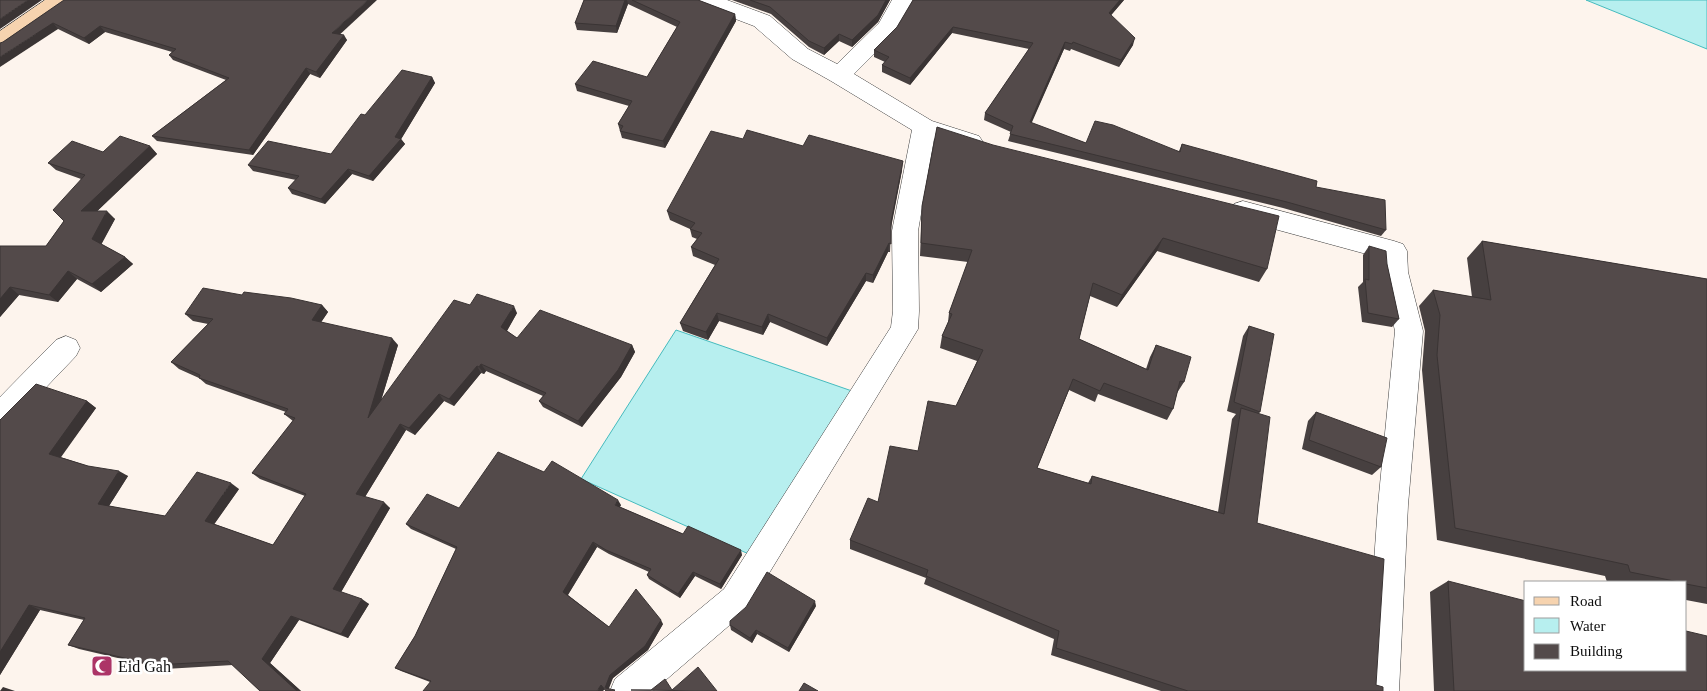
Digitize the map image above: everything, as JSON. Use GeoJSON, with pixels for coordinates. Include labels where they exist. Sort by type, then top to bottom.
{"type":"FeatureCollection","features":[{"type":"Feature","properties":{"kind":"street"},"geometry":{"type":"LineString","coordinates":[[0,40],[60,0]]}},
{"type":"Feature","properties":{"kind":"street"},"geometry":{"type":"LineString","coordinates":[[706,0],[762,21],[800,54],[839,74],[924,127],[991,148]]}},
{"type":"Feature","properties":{"kind":"street"},"geometry":{"type":"LineString","coordinates":[[839,74],[887,28],[903,0]]}},
{"type":"Feature","properties":{"kind":"street"},"geometry":{"type":"LineString","coordinates":[[627,691],[735,600],[904,329],[906,310],[905,231],[924,127]]}},
{"type":"Feature","properties":{"kind":"street"},"geometry":{"type":"LineString","coordinates":[[1220,205],[1394,251],[1395,272],[1409,330],[1393,505],[1382,691]]}},
{"type":"Feature","properties":{"kind":"street"},"geometry":{"type":"LineString","coordinates":[[0,416],[66,348]]}},
{"type":"Feature","properties":{"kind":"water"},"geometry":{"type":"Polygon","coordinates":[[[1586,0],[1707,0],[1707,49],[1586,0]]]}},
{"type":"Feature","properties":{"kind":"water"},"geometry":{"type":"Polygon","coordinates":[[[676,330],[852,391],[751,555],[581,479],[676,330]]]}},
{"type":"Feature","properties":{"kind":"building"},"geometry":{"type":"Polygon","coordinates":[[[0,0],[28,0],[0,19],[0,0]]]}},
{"type":"Feature","properties":{"kind":"building"},"geometry":{"type":"Polygon","coordinates":[[[64,0],[368,0],[332,33],[344,35],[316,72],[306,68],[249,150],[152,136],[229,78],[169,55],[176,49],[100,26],[84,38],[53,23],[0,57],[0,43],[64,0]]]}},
{"type":"Feature","properties":{"kind":"building"},"geometry":{"type":"Polygon","coordinates":[[[584,0],[625,0],[616,26],[575,23],[584,0]]]}},
{"type":"Feature","properties":{"kind":"building"},"geometry":{"type":"Polygon","coordinates":[[[632,0],[698,0],[735,14],[663,141],[620,131],[623,126],[618,124],[632,101],[575,84],[593,61],[647,77],[680,22],[632,0]]]}},
{"type":"Feature","properties":{"kind":"building"},"geometry":{"type":"Polygon","coordinates":[[[750,0],[886,0],[878,15],[852,40],[839,34],[824,48],[809,41],[770,7],[750,0]]]}},
{"type":"Feature","properties":{"kind":"building"},"geometry":{"type":"Polygon","coordinates":[[[913,0],[1120,0],[1109,13],[1135,38],[1121,60],[1073,42],[1072,44],[1065,42],[1030,122],[1086,143],[1095,121],[1113,125],[1180,152],[1182,144],[1317,181],[1316,187],[1385,200],[1386,230],[1287,202],[1010,134],[1013,126],[985,113],[1033,43],[953,27],[910,78],[882,65],[889,57],[874,50],[897,27],[913,0]]]}},
{"type":"Feature","properties":{"kind":"building"},"geometry":{"type":"Polygon","coordinates":[[[402,70],[432,77],[395,137],[401,139],[369,176],[348,169],[321,199],[288,188],[299,176],[248,165],[268,141],[331,154],[361,114],[365,115],[402,70]]]}},
{"type":"Feature","properties":{"kind":"building"},"geometry":{"type":"Polygon","coordinates":[[[937,127],[993,145],[1279,216],[1267,269],[1163,238],[1122,295],[1093,283],[1079,339],[1148,370],[1156,345],[1191,357],[1184,382],[1180,381],[1173,409],[1104,383],[1100,391],[1073,379],[1037,468],[1091,484],[1092,476],[1224,514],[1241,408],[1270,417],[1257,523],[1384,559],[1376,685],[1383,687],[1383,691],[1188,691],[1056,648],[1059,631],[926,576],[928,570],[850,540],[868,498],[878,502],[890,446],[918,451],[928,401],[956,406],[983,350],[942,336],[952,314],[949,313],[972,250],[921,243],[922,206],[937,127]]]}},
{"type":"Feature","properties":{"kind":"building"},"geometry":{"type":"Polygon","coordinates":[[[747,130],[803,146],[809,135],[903,161],[891,222],[891,244],[889,243],[873,275],[866,273],[827,338],[768,314],[762,327],[717,313],[706,332],[680,323],[719,259],[691,247],[702,233],[690,229],[695,223],[667,211],[711,131],[743,139],[747,130]]]}},
{"type":"Feature","properties":{"kind":"building"},"geometry":{"type":"Polygon","coordinates":[[[120,136],[150,146],[81,211],[107,211],[92,239],[125,257],[92,284],[68,271],[49,295],[10,287],[0,299],[0,246],[46,246],[64,221],[53,210],[85,175],[48,163],[72,141],[103,152],[120,136]]]}},
{"type":"Feature","properties":{"kind":"building"},"geometry":{"type":"Polygon","coordinates":[[[1482,241],[1707,279],[1707,588],[1687,584],[1687,581],[1674,581],[1630,572],[1628,565],[1455,528],[1437,355],[1440,315],[1433,290],[1491,300],[1482,241]]]}},
{"type":"Feature","properties":{"kind":"building"},"geometry":{"type":"Polygon","coordinates":[[[1369,246],[1386,251],[1399,319],[1368,313],[1365,279],[1369,280],[1369,246]]]}},
{"type":"Feature","properties":{"kind":"building"},"geometry":{"type":"Polygon","coordinates":[[[203,288],[242,295],[244,292],[291,298],[322,305],[312,320],[392,338],[368,418],[454,300],[470,305],[477,294],[514,306],[501,327],[517,338],[540,310],[632,345],[618,370],[578,421],[539,401],[546,393],[481,364],[479,367],[477,366],[449,399],[439,394],[409,428],[400,424],[356,494],[384,502],[333,589],[362,599],[341,634],[291,616],[262,659],[297,691],[260,691],[228,661],[155,665],[68,645],[85,618],[29,605],[0,652],[0,420],[36,384],[87,401],[49,454],[88,466],[119,471],[98,504],[165,516],[197,472],[231,483],[205,521],[273,545],[306,494],[252,473],[295,418],[284,414],[288,409],[199,378],[200,375],[171,362],[213,319],[185,314],[203,288]]]}},
{"type":"Feature","properties":{"kind":"building"},"geometry":{"type":"Polygon","coordinates":[[[1249,326],[1274,334],[1260,412],[1234,402],[1249,326]]]}},
{"type":"Feature","properties":{"kind":"building"},"geometry":{"type":"Polygon","coordinates":[[[1316,412],[1387,438],[1381,467],[1309,440],[1316,412]]]}},
{"type":"Feature","properties":{"kind":"building"},"geometry":{"type":"Polygon","coordinates":[[[498,452],[544,472],[552,461],[618,500],[615,505],[683,534],[688,526],[741,550],[720,584],[693,572],[678,594],[647,575],[651,569],[606,550],[593,542],[563,592],[609,627],[636,589],[661,620],[645,646],[610,675],[605,688],[614,691],[606,691],[601,685],[597,691],[423,691],[431,681],[395,668],[415,636],[457,547],[406,524],[427,494],[459,508],[498,452]]]}},
{"type":"Feature","properties":{"kind":"building"},"geometry":{"type":"Polygon","coordinates":[[[767,572],[815,601],[788,648],[756,630],[750,638],[730,625],[730,621],[746,607],[767,572]]]}},
{"type":"Feature","properties":{"kind":"building"},"geometry":{"type":"Polygon","coordinates":[[[1448,581],[1524,600],[1524,671],[1687,671],[1687,631],[1707,636],[1707,691],[1454,691],[1448,581]]]}},
{"type":"Feature","properties":{"kind":"building"},"geometry":{"type":"Polygon","coordinates":[[[698,667],[717,691],[631,690],[651,690],[665,679],[672,690],[698,667]]]}},
{"type":"Feature","properties":{"kind":"building"},"geometry":{"type":"Polygon","coordinates":[[[804,683],[818,691],[799,691],[804,683]]]}},
{"type":"Feature","properties":{"kind":"place","name":"Eid Gah"},"geometry":{"type":"Point","coordinates":[102,666]}}]}
